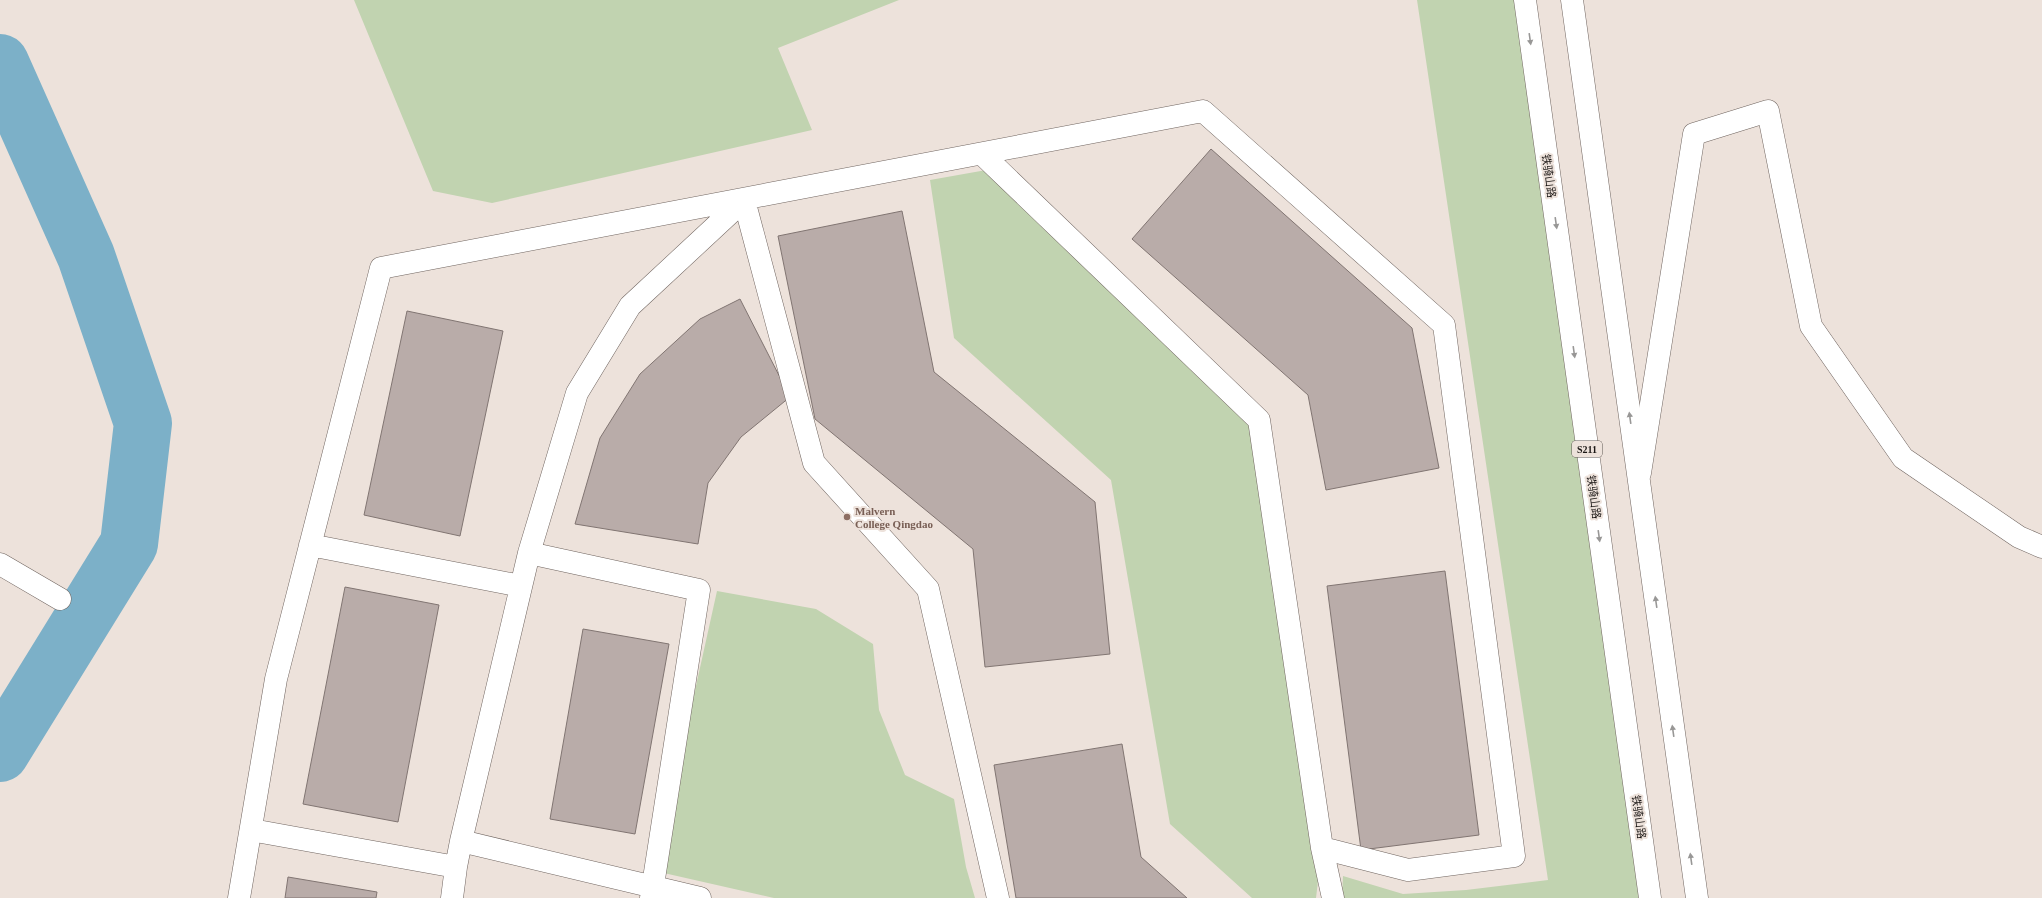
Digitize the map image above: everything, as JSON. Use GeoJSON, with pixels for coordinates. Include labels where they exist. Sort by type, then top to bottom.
{"type":"FeatureCollection","features":[{"type":"Feature","properties":{"kind":"street","name":"铁骑山路"},"geometry":{"type":"LineString","coordinates":[[1525,0],[1650,898]]}},
{"type":"Feature","properties":{"kind":"street"},"geometry":{"type":"LineString","coordinates":[[1572,0],[1697,898]]}},
{"type":"Feature","properties":{"kind":"street"},"geometry":{"type":"LineString","coordinates":[[239,898],[276,679],[381,268],[744,200],[1203,111],[1444,325],[1514,856],[1408,870],[1322,848]]}},
{"type":"Feature","properties":{"kind":"street"},"geometry":{"type":"LineString","coordinates":[[1639,482],[1694,134],[1768,111],[1811,326],[1903,458],[2019,537],[2042,546]]}},
{"type":"Feature","properties":{"kind":"street"},"geometry":{"type":"LineString","coordinates":[[982,154],[1259,420],[1322,848],[1333,898]]}},
{"type":"Feature","properties":{"kind":"street"},"geometry":{"type":"LineString","coordinates":[[452,898],[461,841],[529,553],[577,393],[630,306],[744,200]]}},
{"type":"Feature","properties":{"kind":"street"},"geometry":{"type":"LineString","coordinates":[[744,200],[814,463],[928,589],[998,898]]}},
{"type":"Feature","properties":{"kind":"street"},"geometry":{"type":"LineString","coordinates":[[310,545],[521,586]]}},
{"type":"Feature","properties":{"kind":"street"},"geometry":{"type":"LineString","coordinates":[[529,553],[699,590],[652,892]]}},
{"type":"Feature","properties":{"kind":"street"},"geometry":{"type":"LineString","coordinates":[[0,564],[60,599]]}},
{"type":"Feature","properties":{"kind":"street"},"geometry":{"type":"LineString","coordinates":[[251,830],[456,867]]}},
{"type":"Feature","properties":{"kind":"street"},"geometry":{"type":"LineString","coordinates":[[461,841],[652,892],[700,898]]}},
{"type":"Feature","properties":{"kind":"green space"},"geometry":{"type":"Polygon","coordinates":[[[354,0],[899,0],[778,48],[812,130],[492,203],[433,191],[354,0]]]}},
{"type":"Feature","properties":{"kind":"green space"},"geometry":{"type":"Polygon","coordinates":[[[1417,0],[1525,0],[1650,898],[1342,898],[1343,876],[1403,894],[1466,890],[1548,880],[1417,0]]]}},
{"type":"Feature","properties":{"kind":"green space"},"geometry":{"type":"Polygon","coordinates":[[[992,169],[1259,420],[1322,847],[1316,898],[1252,898],[1170,824],[1111,480],[954,338],[930,180],[992,169]]]}},
{"type":"Feature","properties":{"kind":"green space"},"geometry":{"type":"Polygon","coordinates":[[[717,591],[816,609],[873,644],[879,710],[905,775],[954,799],[966,867],[975,898],[774,898],[655,871],[717,591]]]}},
{"type":"Feature","properties":{"kind":"building"},"geometry":{"type":"Polygon","coordinates":[[[1211,149],[1412,328],[1439,468],[1326,490],[1308,395],[1132,239],[1211,149]]]}},
{"type":"Feature","properties":{"kind":"building"},"geometry":{"type":"Polygon","coordinates":[[[902,211],[934,372],[1095,502],[1110,654],[985,667],[973,549],[815,419],[778,236],[902,211]]]}},
{"type":"Feature","properties":{"kind":"building"},"geometry":{"type":"Polygon","coordinates":[[[740,299],[790,397],[741,437],[708,483],[698,544],[575,524],[600,438],[640,374],[700,319],[740,299]]]}},
{"type":"Feature","properties":{"kind":"building"},"geometry":{"type":"Polygon","coordinates":[[[407,311],[503,331],[460,536],[364,515],[407,311]]]}},
{"type":"Feature","properties":{"kind":"building"},"geometry":{"type":"Polygon","coordinates":[[[1445,571],[1479,835],[1361,850],[1327,586],[1445,571]]]}},
{"type":"Feature","properties":{"kind":"building"},"geometry":{"type":"Polygon","coordinates":[[[345,587],[439,605],[398,822],[303,804],[345,587]]]}},
{"type":"Feature","properties":{"kind":"building"},"geometry":{"type":"Polygon","coordinates":[[[583,629],[669,644],[635,834],[550,819],[583,629]]]}},
{"type":"Feature","properties":{"kind":"building"},"geometry":{"type":"Polygon","coordinates":[[[1122,744],[1141,857],[1187,898],[1016,898],[994,765],[1122,744]]]}},
{"type":"Feature","properties":{"kind":"building"},"geometry":{"type":"Polygon","coordinates":[[[288,877],[377,892],[376,898],[285,898],[288,877]]]}},
{"type":"Feature","properties":{"kind":"waterway"},"geometry":{"type":"LineString","coordinates":[[0,63],[86,256],[143,423],[129,544],[0,753]]}},
{"type":"Feature","properties":{"kind":"place","name":"Malvern College Qingdao"},"geometry":{"type":"Point","coordinates":[847,517]}}]}
